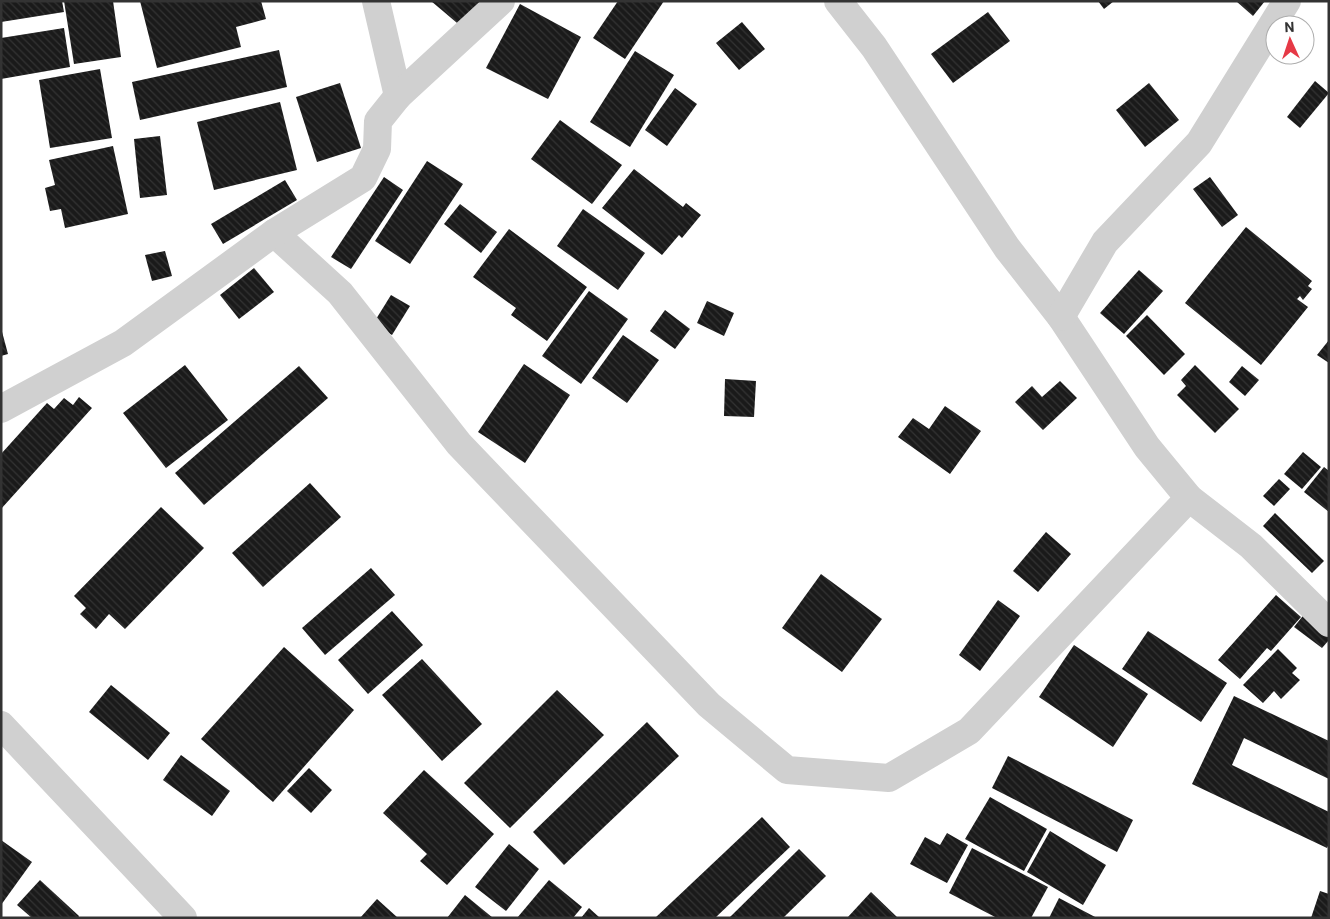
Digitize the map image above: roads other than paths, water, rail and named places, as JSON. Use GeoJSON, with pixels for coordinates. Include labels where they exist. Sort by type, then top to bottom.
{"type":"FeatureCollection","features":[{"type":"Feature","properties":{"kind":"street"},"geometry":{"type":"LineString","coordinates":[[376,1],[398,96]]}},
{"type":"Feature","properties":{"kind":"street"},"geometry":{"type":"LineString","coordinates":[[1,409],[123,342],[274,233],[363,178],[376,150],[378,121],[398,96],[501,1]]}},
{"type":"Feature","properties":{"kind":"street"},"geometry":{"type":"LineString","coordinates":[[838,1],[874,47],[1008,248],[1061,317],[1147,447],[1189,498],[1251,546],[1329,623]]}},
{"type":"Feature","properties":{"kind":"street"},"geometry":{"type":"LineString","coordinates":[[1061,317],[1105,242],[1199,143],[1286,1]]}},
{"type":"Feature","properties":{"kind":"street"},"geometry":{"type":"LineString","coordinates":[[274,233],[340,293],[466,451],[709,705],[787,770],[889,778],[969,731],[1189,498]]}},
{"type":"Feature","properties":{"kind":"street"},"geometry":{"type":"LineString","coordinates":[[1,725],[182,918]]}}]}
